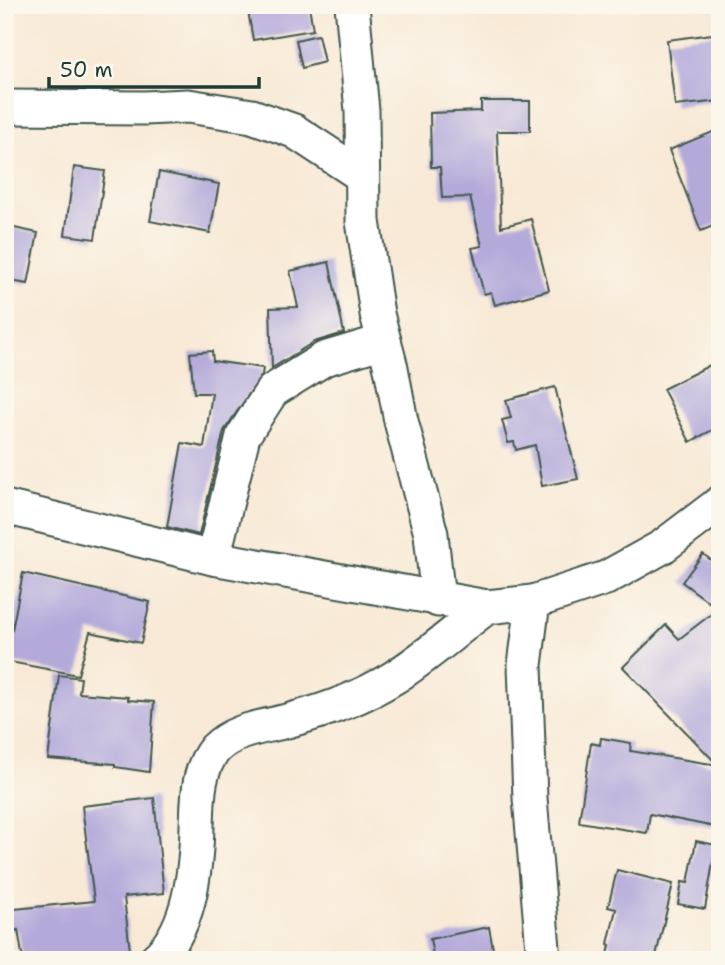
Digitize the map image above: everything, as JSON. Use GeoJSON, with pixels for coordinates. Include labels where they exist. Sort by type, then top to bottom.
{"type":"FeatureCollection","features":[{"type":"Feature","properties":{"kind":"street"},"geometry":{"type":"LineString","coordinates":[[352,5],[362,111],[363,221],[377,314],[401,421],[431,534],[438,600]]}},
{"type":"Feature","properties":{"kind":"street"},"geometry":{"type":"LineString","coordinates":[[5,107],[188,106],[252,116],[294,131],[361,175]]}},
{"type":"Feature","properties":{"kind":"street"},"geometry":{"type":"LineString","coordinates":[[213,558],[243,436],[272,391],[324,359],[384,341]]}},
{"type":"Feature","properties":{"kind":"street"},"geometry":{"type":"LineString","coordinates":[[5,507],[213,558],[486,607],[533,602],[606,578],[662,547],[720,503]]}},
{"type":"Feature","properties":{"kind":"street"},"geometry":{"type":"LineString","coordinates":[[533,602],[525,665],[530,798],[544,960]]}},
{"type":"Feature","properties":{"kind":"street"},"geometry":{"type":"LineString","coordinates":[[155,960],[176,933],[190,889],[195,861],[198,793],[205,768],[216,749],[241,732],[343,704],[383,683],[486,607]]}},
{"type":"Feature","properties":{"kind":"building"},"geometry":{"type":"Polygon","coordinates":[[[247,5],[309,5],[313,30],[253,40],[247,5]]]}},
{"type":"Feature","properties":{"kind":"building"},"geometry":{"type":"Polygon","coordinates":[[[720,33],[720,101],[675,106],[667,40],[720,33]]]}},
{"type":"Feature","properties":{"kind":"building"},"geometry":{"type":"Polygon","coordinates":[[[318,35],[324,62],[302,68],[296,40],[318,35]]]}},
{"type":"Feature","properties":{"kind":"building"},"geometry":{"type":"Polygon","coordinates":[[[481,101],[530,101],[530,131],[497,131],[501,227],[531,219],[549,290],[495,305],[491,292],[484,294],[472,248],[482,246],[470,197],[442,198],[440,167],[431,167],[430,113],[481,111],[481,101]]]}},
{"type":"Feature","properties":{"kind":"building"},"geometry":{"type":"Polygon","coordinates":[[[720,129],[720,223],[701,231],[669,150],[720,129]]]}},
{"type":"Feature","properties":{"kind":"building"},"geometry":{"type":"Polygon","coordinates":[[[74,167],[105,171],[95,239],[65,235],[74,167]]]}},
{"type":"Feature","properties":{"kind":"building"},"geometry":{"type":"Polygon","coordinates":[[[159,172],[219,184],[210,233],[150,221],[159,172]]]}},
{"type":"Feature","properties":{"kind":"building"},"geometry":{"type":"Polygon","coordinates":[[[5,226],[38,233],[28,284],[5,280],[5,226]]]}},
{"type":"Feature","properties":{"kind":"building"},"geometry":{"type":"Polygon","coordinates":[[[329,262],[344,333],[314,342],[272,368],[270,308],[298,307],[290,271],[329,262]]]}},
{"type":"Feature","properties":{"kind":"building"},"geometry":{"type":"Polygon","coordinates":[[[212,351],[213,361],[263,368],[262,375],[224,431],[199,535],[167,527],[182,443],[204,447],[212,393],[194,393],[190,353],[212,351]]]}},
{"type":"Feature","properties":{"kind":"building"},"geometry":{"type":"Polygon","coordinates":[[[720,360],[720,426],[690,442],[663,389],[720,360]]]}},
{"type":"Feature","properties":{"kind":"building"},"geometry":{"type":"Polygon","coordinates":[[[555,387],[578,479],[542,486],[535,445],[516,450],[514,442],[508,443],[502,420],[511,418],[506,400],[555,387]]]}},
{"type":"Feature","properties":{"kind":"building"},"geometry":{"type":"Polygon","coordinates":[[[703,554],[720,567],[720,828],[650,814],[647,833],[579,822],[591,743],[600,745],[601,738],[631,743],[630,751],[718,765],[623,667],[666,625],[679,639],[718,609],[682,582],[703,554]]]}},
{"type":"Feature","properties":{"kind":"building"},"geometry":{"type":"Polygon","coordinates":[[[23,573],[150,602],[141,643],[90,632],[78,675],[5,661],[9,629],[12,630],[23,573]]]}},
{"type":"Feature","properties":{"kind":"building"},"geometry":{"type":"Polygon","coordinates":[[[59,675],[81,678],[79,693],[154,702],[149,772],[115,767],[115,764],[48,759],[59,675]]]}},
{"type":"Feature","properties":{"kind":"building"},"geometry":{"type":"Polygon","coordinates":[[[154,798],[164,893],[124,897],[131,960],[23,960],[18,930],[5,932],[5,910],[94,901],[82,806],[154,798]]]}},
{"type":"Feature","properties":{"kind":"building"},"geometry":{"type":"Polygon","coordinates":[[[696,841],[716,845],[705,909],[678,904],[682,882],[688,883],[696,841]]]}},
{"type":"Feature","properties":{"kind":"building"},"geometry":{"type":"Polygon","coordinates":[[[617,870],[673,884],[655,960],[607,960],[616,909],[608,907],[617,870]]]}},
{"type":"Feature","properties":{"kind":"building"},"geometry":{"type":"Polygon","coordinates":[[[489,927],[495,960],[434,960],[430,939],[489,927]]]}}]}
